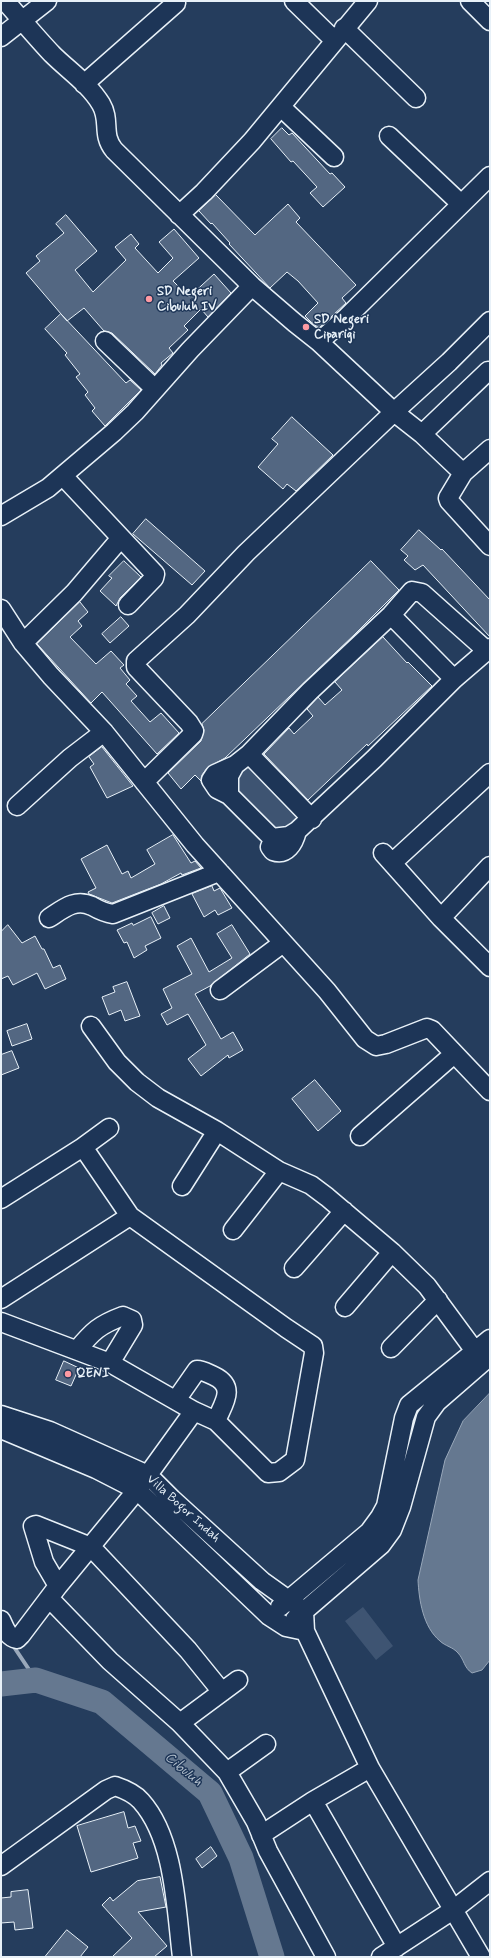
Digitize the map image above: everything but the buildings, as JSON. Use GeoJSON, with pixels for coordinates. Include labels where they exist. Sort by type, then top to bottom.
{"type":"FeatureCollection","features":[{"type":"Feature","properties":{"kind":"street"},"geometry":{"type":"LineString","coordinates":[[5,1],[52,54],[84,84],[101,104],[105,113],[106,137],[109,143],[179,215],[252,286],[319,342],[394,412],[422,434],[463,473]]}},
{"type":"Feature","properties":{"kind":"street"},"geometry":{"type":"LineString","coordinates":[[1,38],[23,22],[47,1]]}},
{"type":"Feature","properties":{"kind":"street"},"geometry":{"type":"LineString","coordinates":[[294,1],[339,34],[416,98]]}},
{"type":"Feature","properties":{"kind":"street"},"geometry":{"type":"LineString","coordinates":[[179,215],[204,192],[281,107],[339,34],[368,1]]}},
{"type":"Feature","properties":{"kind":"street"},"geometry":{"type":"LineString","coordinates":[[470,1],[490,21]]}},
{"type":"Feature","properties":{"kind":"street"},"geometry":{"type":"LineString","coordinates":[[84,84],[176,3]]}},
{"type":"Feature","properties":{"kind":"street"},"geometry":{"type":"LineString","coordinates":[[281,107],[334,157]]}},
{"type":"Feature","properties":{"kind":"street"},"geometry":{"type":"LineString","coordinates":[[389,136],[462,204]]}},
{"type":"Feature","properties":{"kind":"street"},"geometry":{"type":"LineString","coordinates":[[319,342],[347,317],[490,176]]}},
{"type":"Feature","properties":{"kind":"street"},"geometry":{"type":"LineString","coordinates":[[1,516],[36,495],[63,476],[114,432],[135,412],[190,350],[252,286]]}},
{"type":"Feature","properties":{"kind":"street"},"geometry":{"type":"LineString","coordinates":[[144,782],[193,734],[194,731],[189,723],[136,667],[136,661],[187,615],[246,553],[394,412],[449,362],[490,321]]}},
{"type":"Feature","properties":{"kind":"street"},"geometry":{"type":"LineString","coordinates":[[105,341],[156,389]]}},
{"type":"Feature","properties":{"kind":"street"},"geometry":{"type":"LineString","coordinates":[[422,434],[488,371]]}},
{"type":"Feature","properties":{"kind":"street"},"geometry":{"type":"LineString","coordinates":[[490,449],[463,473],[448,498],[449,501],[490,546]]}},
{"type":"Feature","properties":{"kind":"street"},"geometry":{"type":"LineString","coordinates":[[63,476],[120,539],[155,574],[154,578],[128,605]]}},
{"type":"Feature","properties":{"kind":"street"},"geometry":{"type":"LineString","coordinates":[[23,643],[74,593],[120,539]]}},
{"type":"Feature","properties":{"kind":"street"},"geometry":{"type":"LineString","coordinates":[[412,591],[419,591],[488,649],[454,679],[297,832],[289,836],[274,838],[270,837],[229,795],[229,776],[242,760],[310,690],[391,615],[412,591]]}},
{"type":"Feature","properties":{"kind":"street"},"geometry":{"type":"LineString","coordinates":[[1,609],[23,643],[51,676],[104,732],[220,872],[327,991],[353,1025],[370,1043],[376,1046],[394,1042],[427,1028],[432,1030],[490,1091]]}},
{"type":"Feature","properties":{"kind":"street"},"geometry":{"type":"LineString","coordinates":[[391,615],[454,679]]}},
{"type":"Feature","properties":{"kind":"street"},"geometry":{"type":"LineString","coordinates":[[16,806],[70,758],[104,732]]}},
{"type":"Feature","properties":{"kind":"street"},"geometry":{"type":"LineString","coordinates":[[242,760],[312,819]]}},
{"type":"Feature","properties":{"kind":"street"},"geometry":{"type":"LineString","coordinates":[[490,773],[387,858],[441,918],[490,967]]}},
{"type":"Feature","properties":{"kind":"street"},"geometry":{"type":"LineString","coordinates":[[441,918],[490,866]]}},
{"type":"Feature","properties":{"kind":"street"},"geometry":{"type":"LineString","coordinates":[[49,918],[67,907],[80,902],[106,914],[113,914],[186,887],[220,872]]}},
{"type":"Feature","properties":{"kind":"street"},"geometry":{"type":"LineString","coordinates":[[220,990],[283,943]]}},
{"type":"Feature","properties":{"kind":"street"},"geometry":{"type":"LineString","coordinates":[[91,1026],[117,1062],[137,1082],[158,1098],[217,1131],[279,1171],[311,1186],[344,1211],[392,1252],[427,1286],[483,1356]]}},
{"type":"Feature","properties":{"kind":"street"},"geometry":{"type":"LineString","coordinates":[[360,1136],[454,1054]]}},
{"type":"Feature","properties":{"kind":"street"},"geometry":{"type":"LineString","coordinates":[[1,1200],[83,1147],[109,1128]]}},
{"type":"Feature","properties":{"kind":"street"},"geometry":{"type":"LineString","coordinates":[[182,1186],[217,1131]]}},
{"type":"Feature","properties":{"kind":"street"},"geometry":{"type":"LineString","coordinates":[[1,1322],[110,1363],[194,1411],[216,1421],[268,1473],[279,1472],[288,1467],[295,1460],[311,1372],[313,1346],[130,1216],[83,1147]]}},
{"type":"Feature","properties":{"kind":"street"},"geometry":{"type":"LineString","coordinates":[[233,1230],[279,1171]]}},
{"type":"Feature","properties":{"kind":"street"},"geometry":{"type":"LineString","coordinates":[[294,1268],[344,1211]]}},
{"type":"Feature","properties":{"kind":"street"},"geometry":{"type":"LineString","coordinates":[[1,1299],[130,1216]]}},
{"type":"Feature","properties":{"kind":"street"},"geometry":{"type":"LineString","coordinates":[[345,1307],[392,1252]]}},
{"type":"Feature","properties":{"kind":"street"},"geometry":{"type":"LineString","coordinates":[[391,1348],[438,1300]]}},
{"type":"Feature","properties":{"kind":"street"},"geometry":{"type":"LineString","coordinates":[[77,1350],[91,1333],[104,1323],[123,1316],[132,1320],[133,1325],[110,1363]]}},
{"type":"Feature","properties":{"kind":"street"},"geometry":{"type":"LineString","coordinates":[[286,1628],[385,1540],[392,1530],[401,1507],[426,1417],[437,1402],[483,1356],[490,1339]]}},
{"type":"Feature","properties":{"kind":"street"},"geometry":{"type":"LineString","coordinates":[[269,1616],[369,1532],[380,1518],[386,1506],[404,1418],[410,1405],[483,1356]]}},
{"type":"Feature","properties":{"kind":"street"},"geometry":{"type":"LineString","coordinates":[[176,1400],[197,1370],[223,1380],[226,1386],[227,1395],[216,1421]]}},
{"type":"Feature","properties":{"kind":"street"},"geometry":{"type":"LineString","coordinates":[[1,1620],[8,1635],[17,1639],[21,1635],[137,1490],[194,1411]]}},
{"type":"Feature","properties":{"kind":"street","name":"Villa Bogor Indah"},"geometry":{"type":"LineString","coordinates":[[1,1415],[50,1431],[148,1475],[172,1499],[262,1581],[304,1611]]}},
{"type":"Feature","properties":{"kind":"street","name":"Villa Bogor Indah"},"geometry":{"type":"LineString","coordinates":[[3,1434],[96,1469],[137,1490],[269,1616],[286,1628]]}},
{"type":"Feature","properties":{"kind":"street"},"geometry":{"type":"LineString","coordinates":[[222,1692],[188,1650],[91,1547],[36,1525],[33,1526],[54,1592],[110,1661],[180,1723],[227,1772],[256,1822],[261,1835],[326,1957]]}},
{"type":"Feature","properties":{"kind":"street"},"geometry":{"type":"LineString","coordinates":[[304,1611],[305,1631],[370,1768],[452,1910],[481,1957]]}},
{"type":"Feature","properties":{"kind":"street"},"geometry":{"type":"LineString","coordinates":[[286,1628],[305,1631]]}},
{"type":"Feature","properties":{"kind":"street"},"geometry":{"type":"LineString","coordinates":[[180,1723],[238,1680]]}},
{"type":"Feature","properties":{"kind":"street"},"geometry":{"type":"LineString","coordinates":[[227,1772],[266,1744]]}},
{"type":"Feature","properties":{"kind":"street"},"geometry":{"type":"LineString","coordinates":[[261,1835],[313,1801],[370,1768]]}},
{"type":"Feature","properties":{"kind":"street"},"geometry":{"type":"LineString","coordinates":[[1,1866],[106,1790],[115,1786],[125,1790],[141,1801],[153,1817],[164,1845],[174,1883],[182,1957]]}},
{"type":"Feature","properties":{"kind":"street"},"geometry":{"type":"LineString","coordinates":[[313,1801],[397,1947]]}},
{"type":"Feature","properties":{"kind":"street"},"geometry":{"type":"LineString","coordinates":[[381,1957],[452,1910],[490,1881]]}},
{"type":"Feature","properties":{"kind":"shaded area"},"geometry":{"type":"Polygon","coordinates":[[[247,762],[301,815],[293,832],[278,834],[237,791],[237,771],[247,762]]]}},
{"type":"Feature","properties":{"kind":"shaded area"},"geometry":{"type":"Polygon","coordinates":[[[490,1393],[490,1660],[482,1670],[472,1673],[467,1669],[462,1658],[454,1649],[444,1644],[434,1635],[423,1613],[419,1596],[418,1580],[445,1460],[463,1421],[490,1393]]]}},
{"type":"Feature","properties":{"kind":"shaded area"},"geometry":{"type":"Polygon","coordinates":[[[363,1607],[393,1646],[376,1660],[345,1621],[363,1607]]]}},
{"type":"Feature","properties":{"kind":"waterway"},"geometry":{"type":"LineString","coordinates":[[12,1644],[36,1680]]}},
{"type":"Feature","properties":{"kind":"waterway","name":"Cibuluh"},"geometry":{"type":"LineString","coordinates":[[1,1684],[36,1680],[102,1702],[210,1793],[241,1858],[272,1957]]}},
{"type":"Feature","properties":{"kind":"place","name":"SD Negeri Cibuluh IV"},"geometry":{"type":"Point","coordinates":[149,299]}},
{"type":"Feature","properties":{"kind":"place","name":"SD Negeri Ciparigi"},"geometry":{"type":"Point","coordinates":[306,327]}},
{"type":"Feature","properties":{"kind":"place","name":"QENI"},"geometry":{"type":"Point","coordinates":[68,1374]}}]}
